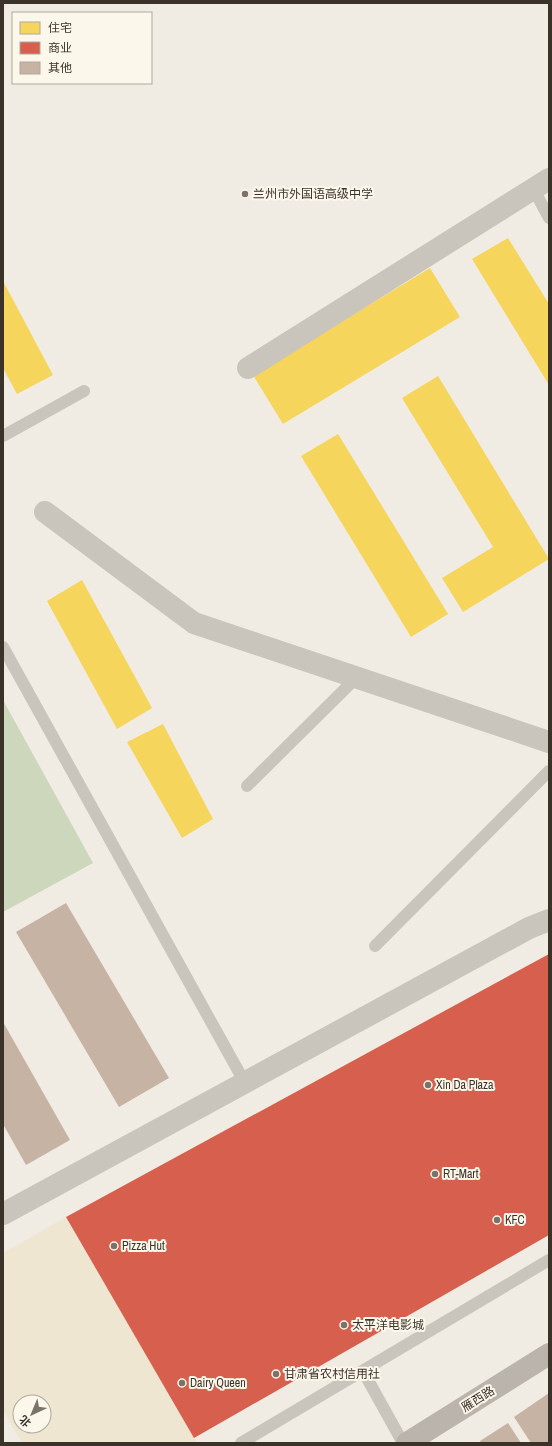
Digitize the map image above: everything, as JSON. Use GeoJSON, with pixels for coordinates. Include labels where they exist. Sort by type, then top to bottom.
{"type":"FeatureCollection","features":[{"type":"Feature","properties":{"kind":"main road","name":"雁西路"},"geometry":{"type":"LineString","coordinates":[[407,1443],[549,1354]]}},
{"type":"Feature","properties":{"kind":"street"},"geometry":{"type":"LineString","coordinates":[[248,368],[541,184]]}},
{"type":"Feature","properties":{"kind":"street"},"geometry":{"type":"LineString","coordinates":[[45,512],[194,624],[549,742]]}},
{"type":"Feature","properties":{"kind":"street"},"geometry":{"type":"LineString","coordinates":[[3,1214],[529,928],[549,920]]}},
{"type":"Feature","properties":{"kind":"lane"},"geometry":{"type":"LineString","coordinates":[[541,184],[549,218]]}},
{"type":"Feature","properties":{"kind":"lane"},"geometry":{"type":"LineString","coordinates":[[3,436],[84,391]]}},
{"type":"Feature","properties":{"kind":"lane"},"geometry":{"type":"LineString","coordinates":[[3,647],[245,1083]]}},
{"type":"Feature","properties":{"kind":"lane"},"geometry":{"type":"LineString","coordinates":[[247,786],[356,678]]}},
{"type":"Feature","properties":{"kind":"lane"},"geometry":{"type":"LineString","coordinates":[[375,946],[549,771]]}},
{"type":"Feature","properties":{"kind":"lane"},"geometry":{"type":"LineString","coordinates":[[241,1443],[549,1260]]}},
{"type":"Feature","properties":{"kind":"lane"},"geometry":{"type":"LineString","coordinates":[[363,1371],[403,1443]]}},
{"type":"Feature","properties":{"kind":"green space"},"geometry":{"type":"Polygon","coordinates":[[[3,700],[93,863],[3,912],[3,700]]]}},
{"type":"Feature","properties":{"kind":"shaded area"},"geometry":{"type":"Polygon","coordinates":[[[66,1217],[197,1443],[22,1443],[17,1434],[52,1434],[52,1394],[12,1394],[12,1426],[3,1410],[3,1253],[66,1217]]]}},
{"type":"Feature","properties":{"kind":"building: 住宅"},"geometry":{"type":"Polygon","coordinates":[[[508,238],[549,304],[549,385],[472,259],[508,238]]]}},
{"type":"Feature","properties":{"kind":"building: 住宅"},"geometry":{"type":"Polygon","coordinates":[[[430,268],[460,317],[283,424],[253,375],[430,268]]]}},
{"type":"Feature","properties":{"kind":"building: 住宅"},"geometry":{"type":"Polygon","coordinates":[[[3,281],[53,375],[17,394],[3,368],[3,281]]]}},
{"type":"Feature","properties":{"kind":"building: 住宅"},"geometry":{"type":"Polygon","coordinates":[[[438,376],[549,559],[463,612],[442,578],[493,547],[402,398],[438,376]]]}},
{"type":"Feature","properties":{"kind":"building: 住宅"},"geometry":{"type":"Polygon","coordinates":[[[338,434],[448,614],[411,637],[301,456],[338,434]]]}},
{"type":"Feature","properties":{"kind":"building: 住宅"},"geometry":{"type":"Polygon","coordinates":[[[82,580],[152,708],[117,729],[47,601],[82,580]]]}},
{"type":"Feature","properties":{"kind":"building: 住宅"},"geometry":{"type":"Polygon","coordinates":[[[163,724],[213,819],[182,838],[127,742],[163,724]]]}},
{"type":"Feature","properties":{"kind":"building: 商业","name":"Xin Da Plaza"},"geometry":{"type":"Polygon","coordinates":[[[549,954],[549,1235],[194,1438],[66,1217],[549,954]]]}},
{"type":"Feature","properties":{"kind":"building: 其他"},"geometry":{"type":"Polygon","coordinates":[[[66,903],[169,1078],[119,1107],[16,932],[66,903]]]}},
{"type":"Feature","properties":{"kind":"building: 其他"},"geometry":{"type":"Polygon","coordinates":[[[3,1022],[70,1140],[26,1165],[3,1124],[3,1022]]]}},
{"type":"Feature","properties":{"kind":"building: 其他"},"geometry":{"type":"Polygon","coordinates":[[[549,1393],[549,1443],[531,1443],[514,1417],[549,1393]]]}},
{"type":"Feature","properties":{"kind":"building: 其他"},"geometry":{"type":"Polygon","coordinates":[[[508,1423],[521,1443],[481,1443],[480,1441],[508,1423]]]}},
{"type":"Feature","properties":{"kind":"place","name":"兰州市外国语高级中学"},"geometry":{"type":"Point","coordinates":[245,194]}},
{"type":"Feature","properties":{"kind":"place","name":"Xin Da Plaza"},"geometry":{"type":"Point","coordinates":[428,1085]}},
{"type":"Feature","properties":{"kind":"place","name":"RT-Mart"},"geometry":{"type":"Point","coordinates":[435,1174]}},
{"type":"Feature","properties":{"kind":"place","name":"KFC"},"geometry":{"type":"Point","coordinates":[497,1220]}},
{"type":"Feature","properties":{"kind":"place","name":"Pizza Hut"},"geometry":{"type":"Point","coordinates":[114,1246]}},
{"type":"Feature","properties":{"kind":"place","name":"太平洋电影城"},"geometry":{"type":"Point","coordinates":[344,1325]}},
{"type":"Feature","properties":{"kind":"place","name":"甘肃省农村信用社"},"geometry":{"type":"Point","coordinates":[276,1374]}},
{"type":"Feature","properties":{"kind":"place","name":"Dairy Queen"},"geometry":{"type":"Point","coordinates":[182,1383]}}]}
